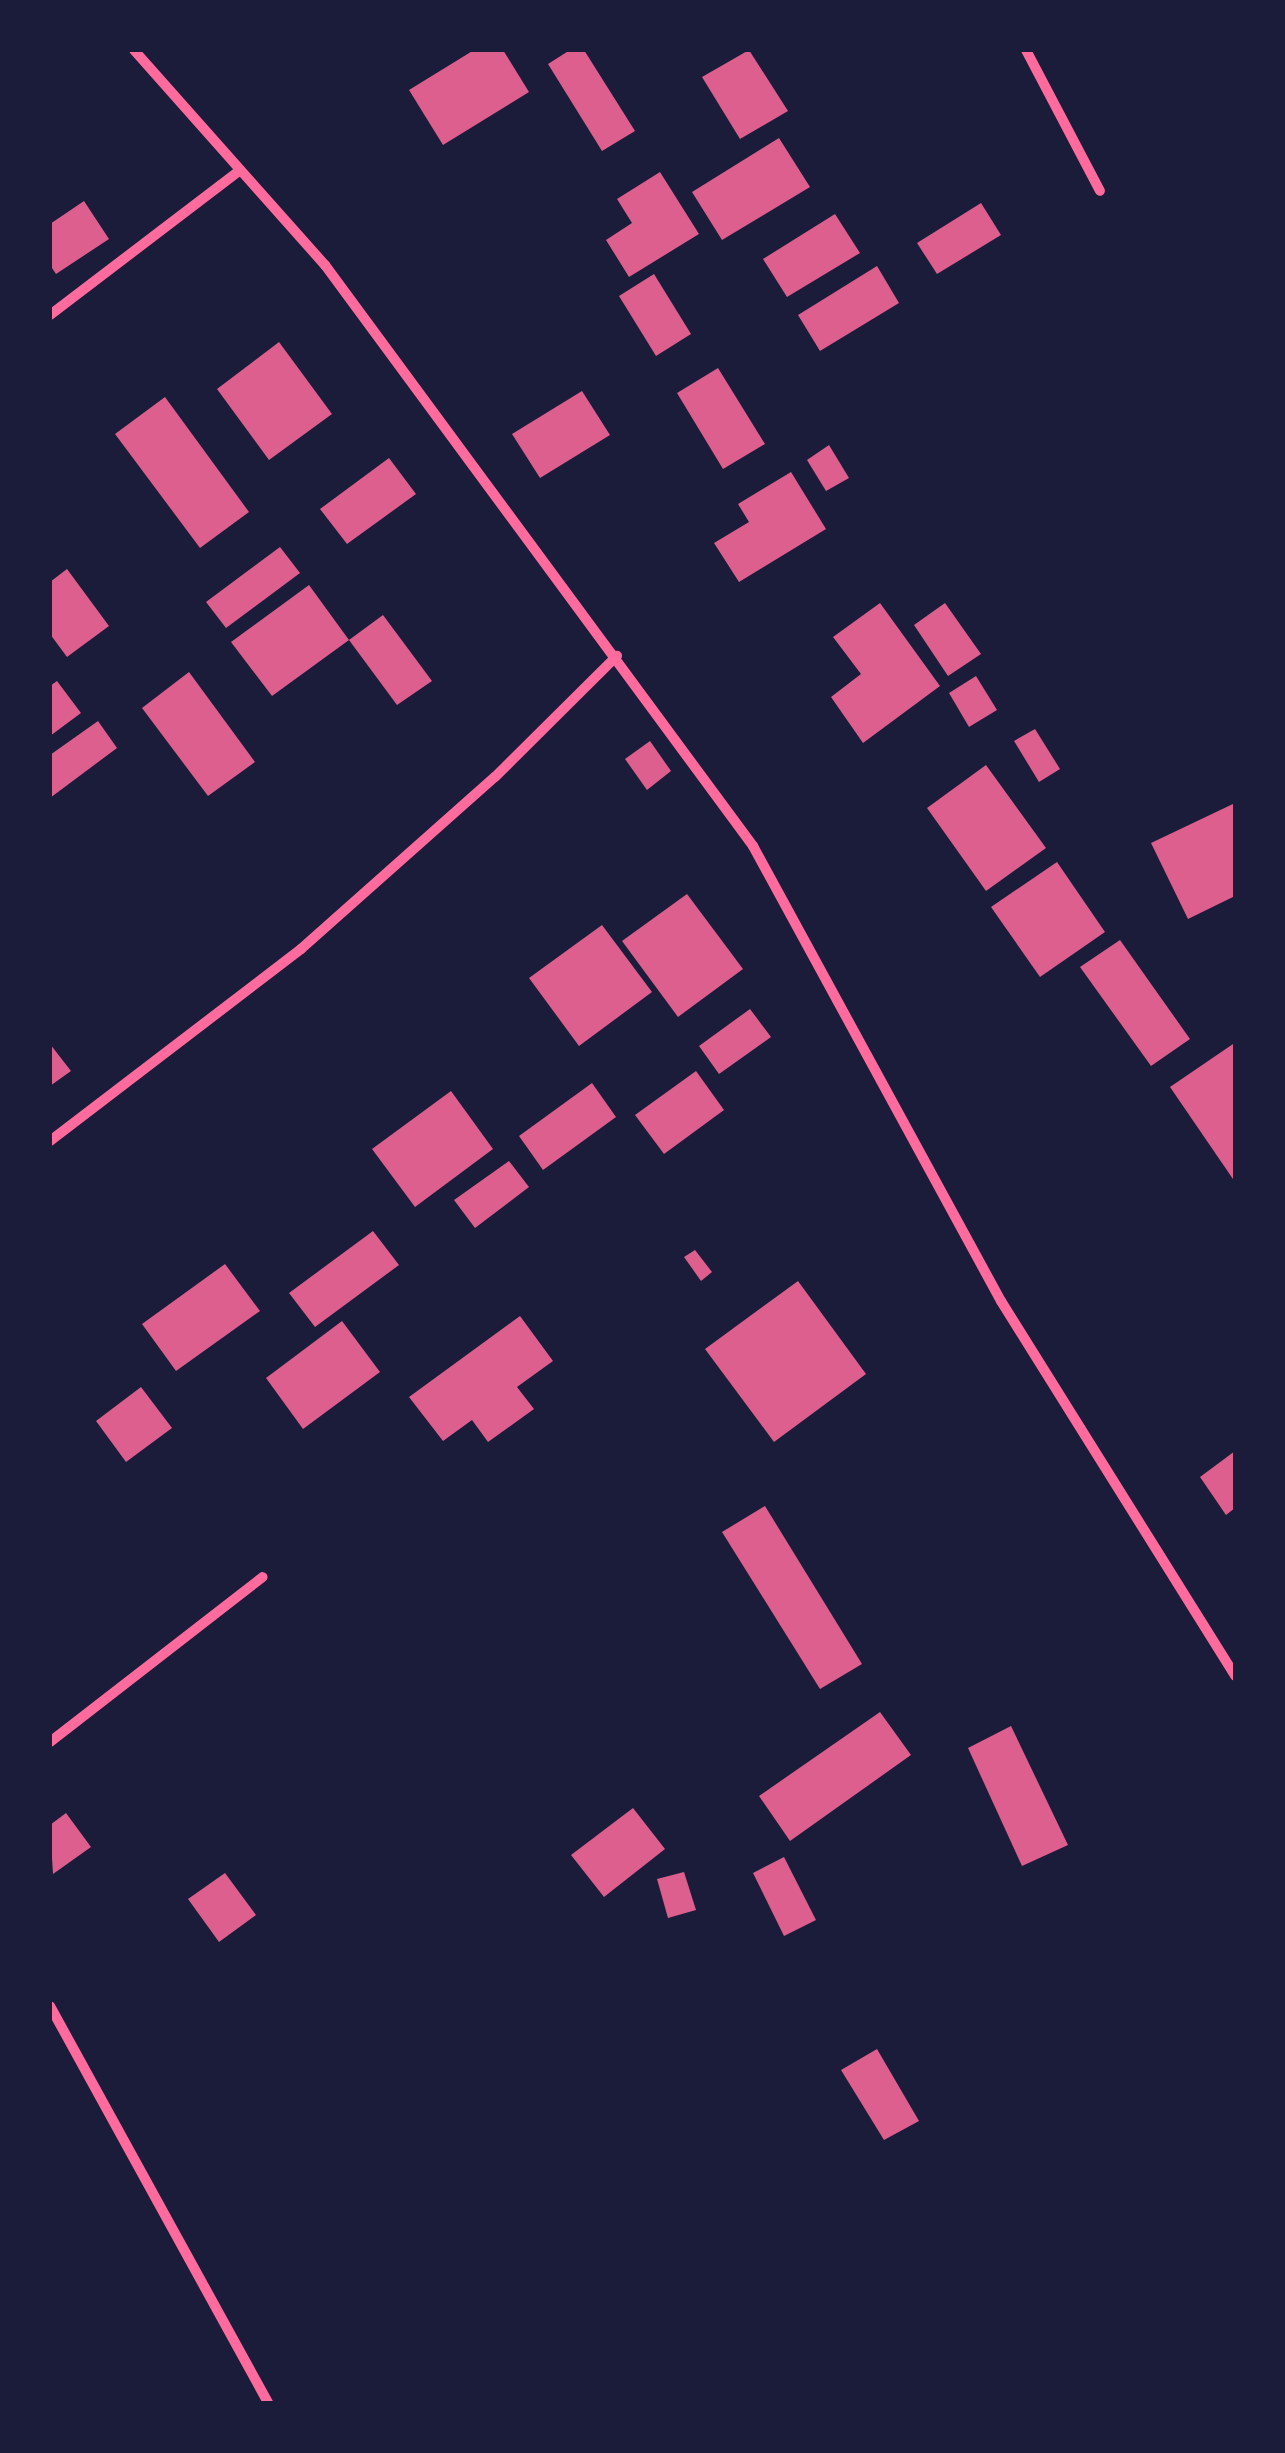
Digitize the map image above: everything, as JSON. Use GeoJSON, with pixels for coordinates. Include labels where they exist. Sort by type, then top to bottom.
{"type":"FeatureCollection","features":[{"type":"Feature","properties":{"kind":"street"},"geometry":{"type":"LineString","coordinates":[[134,50],[325,265],[753,846],[1001,1302],[1235,1676]]}},
{"type":"Feature","properties":{"kind":"street"},"geometry":{"type":"LineString","coordinates":[[1026,50],[1100,191]]}},
{"type":"Feature","properties":{"kind":"street"},"geometry":{"type":"LineString","coordinates":[[50,315],[239,171]]}},
{"type":"Feature","properties":{"kind":"street"},"geometry":{"type":"LineString","coordinates":[[50,1142],[300,950],[495,778],[616,656]]}},
{"type":"Feature","properties":{"kind":"street"},"geometry":{"type":"LineString","coordinates":[[50,1742],[263,1576]]}},
{"type":"Feature","properties":{"kind":"street"},"geometry":{"type":"LineString","coordinates":[[50,2006],[268,2403]]}},
{"type":"Feature","properties":{"kind":"building"},"geometry":{"type":"Polygon","coordinates":[[[474,50],[503,50],[529,92],[443,145],[409,90],[474,50]]]}},
{"type":"Feature","properties":{"kind":"building"},"geometry":{"type":"Polygon","coordinates":[[[570,50],[584,50],[635,131],[602,151],[548,64],[570,50]]]}},
{"type":"Feature","properties":{"kind":"building"},"geometry":{"type":"Polygon","coordinates":[[[749,50],[788,111],[740,139],[702,77],[749,50]]]}},
{"type":"Feature","properties":{"kind":"building"},"geometry":{"type":"Polygon","coordinates":[[[779,138],[810,187],[722,240],[692,192],[779,138]]]}},
{"type":"Feature","properties":{"kind":"building"},"geometry":{"type":"Polygon","coordinates":[[[660,172],[699,234],[629,277],[606,240],[632,223],[617,199],[660,172]]]}},
{"type":"Feature","properties":{"kind":"building"},"geometry":{"type":"Polygon","coordinates":[[[84,201],[109,239],[56,274],[50,265],[50,224],[84,201]]]}},
{"type":"Feature","properties":{"kind":"building"},"geometry":{"type":"Polygon","coordinates":[[[981,203],[1001,235],[937,274],[917,243],[981,203]]]}},
{"type":"Feature","properties":{"kind":"building"},"geometry":{"type":"Polygon","coordinates":[[[835,214],[860,253],[787,297],[763,259],[835,214]]]}},
{"type":"Feature","properties":{"kind":"building"},"geometry":{"type":"Polygon","coordinates":[[[877,266],[899,303],[820,351],[798,315],[877,266]]]}},
{"type":"Feature","properties":{"kind":"building"},"geometry":{"type":"Polygon","coordinates":[[[654,274],[691,334],[656,356],[619,296],[654,274]]]}},
{"type":"Feature","properties":{"kind":"building"},"geometry":{"type":"Polygon","coordinates":[[[279,342],[332,414],[269,460],[217,389],[279,342]]]}},
{"type":"Feature","properties":{"kind":"building"},"geometry":{"type":"Polygon","coordinates":[[[718,368],[765,444],[723,469],[677,393],[718,368]]]}},
{"type":"Feature","properties":{"kind":"building"},"geometry":{"type":"Polygon","coordinates":[[[582,391],[610,435],[540,478],[512,434],[582,391]]]}},
{"type":"Feature","properties":{"kind":"building"},"geometry":{"type":"Polygon","coordinates":[[[165,397],[249,512],[200,548],[115,434],[165,397]]]}},
{"type":"Feature","properties":{"kind":"building"},"geometry":{"type":"Polygon","coordinates":[[[829,445],[849,478],[826,491],[807,460],[829,445]]]}},
{"type":"Feature","properties":{"kind":"building"},"geometry":{"type":"Polygon","coordinates":[[[389,458],[416,494],[347,544],[320,509],[389,458]]]}},
{"type":"Feature","properties":{"kind":"building"},"geometry":{"type":"Polygon","coordinates":[[[791,472],[826,529],[739,582],[714,543],[749,522],[738,504],[791,472]]]}},
{"type":"Feature","properties":{"kind":"building"},"geometry":{"type":"Polygon","coordinates":[[[280,547],[300,573],[226,628],[206,602],[280,547]]]}},
{"type":"Feature","properties":{"kind":"building"},"geometry":{"type":"Polygon","coordinates":[[[67,569],[109,626],[67,657],[50,634],[50,582],[67,569]]]}},
{"type":"Feature","properties":{"kind":"building"},"geometry":{"type":"Polygon","coordinates":[[[309,585],[349,640],[272,696],[231,642],[309,585]]]}},
{"type":"Feature","properties":{"kind":"building"},"geometry":{"type":"Polygon","coordinates":[[[880,603],[940,686],[863,743],[831,697],[861,674],[833,637],[880,603]]]}},
{"type":"Feature","properties":{"kind":"building"},"geometry":{"type":"Polygon","coordinates":[[[945,603],[981,654],[948,676],[914,625],[945,603]]]}},
{"type":"Feature","properties":{"kind":"building"},"geometry":{"type":"Polygon","coordinates":[[[383,615],[432,681],[397,705],[349,640],[383,615]]]}},
{"type":"Feature","properties":{"kind":"building"},"geometry":{"type":"Polygon","coordinates":[[[189,672],[255,762],[208,796],[142,708],[189,672]]]}},
{"type":"Feature","properties":{"kind":"building"},"geometry":{"type":"Polygon","coordinates":[[[976,676],[997,710],[969,727],[949,693],[976,676]]]}},
{"type":"Feature","properties":{"kind":"building"},"geometry":{"type":"Polygon","coordinates":[[[57,681],[81,713],[50,736],[50,686],[57,681]]]}},
{"type":"Feature","properties":{"kind":"building"},"geometry":{"type":"Polygon","coordinates":[[[98,721],[117,748],[50,798],[50,755],[98,721]]]}},
{"type":"Feature","properties":{"kind":"building"},"geometry":{"type":"Polygon","coordinates":[[[1035,729],[1060,769],[1039,782],[1014,741],[1035,729]]]}},
{"type":"Feature","properties":{"kind":"building"},"geometry":{"type":"Polygon","coordinates":[[[650,741],[671,771],[647,790],[625,759],[650,741]]]}},
{"type":"Feature","properties":{"kind":"building"},"geometry":{"type":"Polygon","coordinates":[[[986,765],[1046,848],[986,891],[927,808],[986,765]]]}},
{"type":"Feature","properties":{"kind":"building"},"geometry":{"type":"Polygon","coordinates":[[[1235,803],[1235,896],[1188,919],[1151,843],[1235,803]]]}},
{"type":"Feature","properties":{"kind":"building"},"geometry":{"type":"Polygon","coordinates":[[[1057,862],[1105,932],[1040,977],[991,907],[1057,862]]]}},
{"type":"Feature","properties":{"kind":"building"},"geometry":{"type":"Polygon","coordinates":[[[687,894],[743,969],[678,1017],[622,941],[687,894]]]}},
{"type":"Feature","properties":{"kind":"building"},"geometry":{"type":"Polygon","coordinates":[[[602,925],[652,992],[579,1046],[529,978],[602,925]]]}},
{"type":"Feature","properties":{"kind":"building"},"geometry":{"type":"Polygon","coordinates":[[[1120,940],[1190,1039],[1151,1066],[1080,967],[1120,940]]]}},
{"type":"Feature","properties":{"kind":"building"},"geometry":{"type":"Polygon","coordinates":[[[750,1009],[771,1037],[719,1074],[699,1046],[750,1009]]]}},
{"type":"Feature","properties":{"kind":"building"},"geometry":{"type":"Polygon","coordinates":[[[50,1044],[71,1071],[50,1086],[50,1044]]]}},
{"type":"Feature","properties":{"kind":"building"},"geometry":{"type":"Polygon","coordinates":[[[1233,1044],[1235,1047],[1235,1182],[1170,1087],[1233,1044]]]}},
{"type":"Feature","properties":{"kind":"building"},"geometry":{"type":"Polygon","coordinates":[[[696,1071],[724,1110],[664,1154],[635,1115],[696,1071]]]}},
{"type":"Feature","properties":{"kind":"building"},"geometry":{"type":"Polygon","coordinates":[[[592,1083],[616,1117],[543,1170],[519,1136],[592,1083]]]}},
{"type":"Feature","properties":{"kind":"building"},"geometry":{"type":"Polygon","coordinates":[[[451,1091],[493,1149],[415,1207],[372,1149],[451,1091]]]}},
{"type":"Feature","properties":{"kind":"building"},"geometry":{"type":"Polygon","coordinates":[[[509,1161],[529,1187],[475,1228],[454,1200],[509,1161]]]}},
{"type":"Feature","properties":{"kind":"building"},"geometry":{"type":"Polygon","coordinates":[[[373,1231],[399,1265],[315,1327],[289,1293],[373,1231]]]}},
{"type":"Feature","properties":{"kind":"building"},"geometry":{"type":"Polygon","coordinates":[[[695,1250],[712,1272],[701,1281],[684,1257],[695,1250]]]}},
{"type":"Feature","properties":{"kind":"building"},"geometry":{"type":"Polygon","coordinates":[[[225,1264],[260,1311],[176,1371],[142,1324],[225,1264]]]}},
{"type":"Feature","properties":{"kind":"building"},"geometry":{"type":"Polygon","coordinates":[[[798,1281],[866,1374],[774,1442],[705,1349],[798,1281]]]}},
{"type":"Feature","properties":{"kind":"building"},"geometry":{"type":"Polygon","coordinates":[[[520,1316],[553,1361],[517,1387],[534,1409],[488,1442],[472,1420],[443,1441],[409,1397],[520,1316]]]}},
{"type":"Feature","properties":{"kind":"building"},"geometry":{"type":"Polygon","coordinates":[[[342,1321],[380,1372],[303,1429],[266,1378],[342,1321]]]}},
{"type":"Feature","properties":{"kind":"building"},"geometry":{"type":"Polygon","coordinates":[[[141,1387],[172,1428],[126,1462],[96,1421],[141,1387]]]}},
{"type":"Feature","properties":{"kind":"building"},"geometry":{"type":"Polygon","coordinates":[[[1235,1451],[1235,1508],[1226,1515],[1200,1477],[1235,1451]]]}},
{"type":"Feature","properties":{"kind":"building"},"geometry":{"type":"Polygon","coordinates":[[[765,1506],[862,1664],[820,1689],[722,1532],[765,1506]]]}},
{"type":"Feature","properties":{"kind":"building"},"geometry":{"type":"Polygon","coordinates":[[[880,1712],[911,1755],[790,1841],[759,1796],[880,1712]]]}},
{"type":"Feature","properties":{"kind":"building"},"geometry":{"type":"Polygon","coordinates":[[[1011,1726],[1068,1845],[1022,1866],[968,1748],[1011,1726]]]}},
{"type":"Feature","properties":{"kind":"building"},"geometry":{"type":"Polygon","coordinates":[[[633,1808],[665,1849],[604,1897],[571,1855],[633,1808]]]}},
{"type":"Feature","properties":{"kind":"building"},"geometry":{"type":"Polygon","coordinates":[[[66,1813],[91,1847],[53,1874],[50,1825],[66,1813]]]}},
{"type":"Feature","properties":{"kind":"building"},"geometry":{"type":"Polygon","coordinates":[[[784,1857],[816,1920],[784,1936],[753,1873],[784,1857]]]}},
{"type":"Feature","properties":{"kind":"building"},"geometry":{"type":"Polygon","coordinates":[[[684,1872],[696,1910],[668,1918],[657,1879],[684,1872]]]}},
{"type":"Feature","properties":{"kind":"building"},"geometry":{"type":"Polygon","coordinates":[[[225,1873],[256,1915],[219,1942],[188,1899],[225,1873]]]}},
{"type":"Feature","properties":{"kind":"building"},"geometry":{"type":"Polygon","coordinates":[[[877,2049],[919,2121],[884,2140],[841,2070],[877,2049]]]}}]}
